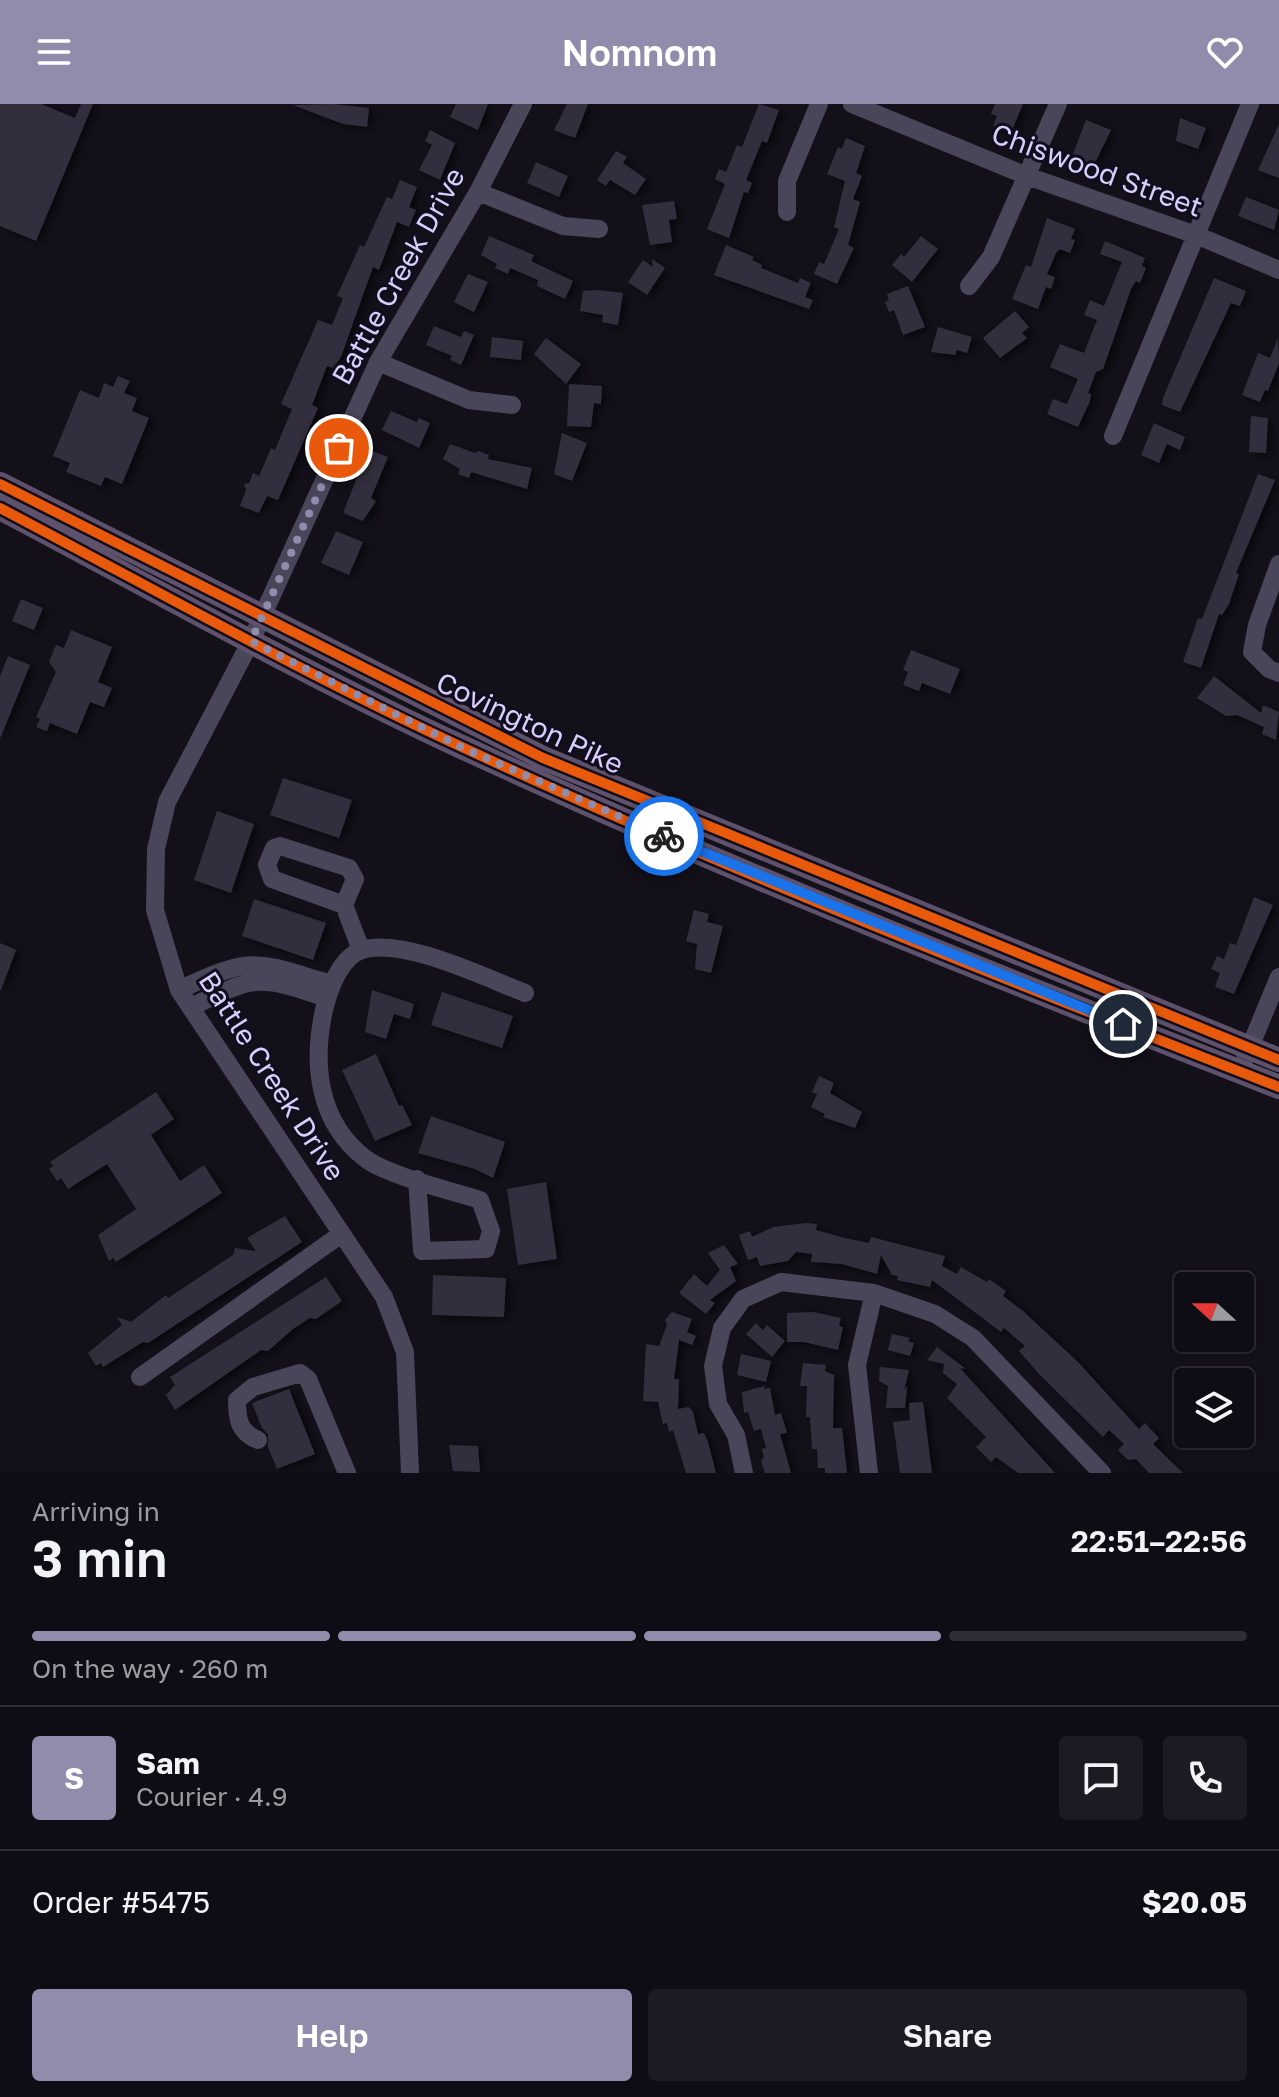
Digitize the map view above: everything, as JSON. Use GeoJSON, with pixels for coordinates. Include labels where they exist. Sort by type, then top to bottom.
{"type":"FeatureCollection","features":[{"type":"Feature","properties":{"kind":"main road","name":"Covington Pike"},"geometry":{"type":"LineString","coordinates":[[0,484],[261,619],[543,758],[1279,1060]]}},
{"type":"Feature","properties":{"kind":"main road","name":"Covington Pike"},"geometry":{"type":"LineString","coordinates":[[0,508],[251,641],[461,747],[542,784],[1279,1087]]}},
{"type":"Feature","properties":{"kind":"street","name":"Battle Creek Drive"},"geometry":{"type":"LineString","coordinates":[[410,1473],[405,1352],[384,1297],[179,990],[155,910],[156,849],[167,802],[251,641],[378,362],[478,192],[523,104]]}},
{"type":"Feature","properties":{"kind":"street"},"geometry":{"type":"LineString","coordinates":[[787,212],[787,181],[819,104]]}},
{"type":"Feature","properties":{"kind":"street","name":"Chiswood Street"},"geometry":{"type":"LineString","coordinates":[[852,104],[1027,176],[1196,235],[1279,270]]}},
{"type":"Feature","properties":{"kind":"street"},"geometry":{"type":"LineString","coordinates":[[969,286],[991,257],[1058,104]]}},
{"type":"Feature","properties":{"kind":"street"},"geometry":{"type":"LineString","coordinates":[[1113,436],[1250,104]]}},
{"type":"Feature","properties":{"kind":"street"},"geometry":{"type":"LineString","coordinates":[[478,192],[563,226],[599,229]]}},
{"type":"Feature","properties":{"kind":"street"},"geometry":{"type":"LineString","coordinates":[[378,362],[469,400],[512,405]]}},
{"type":"Feature","properties":{"kind":"street"},"geometry":{"type":"LineString","coordinates":[[1279,564],[1257,625],[1252,652],[1269,669],[1279,673]]}},
{"type":"Feature","properties":{"kind":"street"},"geometry":{"type":"LineString","coordinates":[[344,905],[272,879],[267,865],[274,848],[280,846],[349,868],[355,879],[344,905],[361,950]]}},
{"type":"Feature","properties":{"kind":"street"},"geometry":{"type":"LineString","coordinates":[[417,1179],[422,1251],[486,1249],[491,1231],[480,1200],[367,1161],[337,1125],[317,1081],[318,1037],[330,991],[345,963],[361,950],[397,949],[525,993]]}},
{"type":"Feature","properties":{"kind":"street"},"geometry":{"type":"LineString","coordinates":[[179,990],[226,968],[261,962],[330,991]]}},
{"type":"Feature","properties":{"kind":"street"},"geometry":{"type":"LineString","coordinates":[[1240,1072],[1279,977]]}},
{"type":"Feature","properties":{"kind":"street"},"geometry":{"type":"LineString","coordinates":[[191,1007],[254,980],[330,991]]}},
{"type":"Feature","properties":{"kind":"street"},"geometry":{"type":"LineString","coordinates":[[140,1377],[340,1235]]}},
{"type":"Feature","properties":{"kind":"street"},"geometry":{"type":"LineString","coordinates":[[744,1473],[736,1435],[718,1404],[713,1366],[722,1328],[743,1299],[781,1282],[874,1293],[935,1314],[973,1338],[1102,1473]]}},
{"type":"Feature","properties":{"kind":"street"},"geometry":{"type":"LineString","coordinates":[[869,1473],[857,1365],[874,1293]]}},
{"type":"Feature","properties":{"kind":"street"},"geometry":{"type":"LineString","coordinates":[[258,1440],[247,1435],[237,1420],[237,1400],[253,1387],[300,1373],[308,1379],[347,1473]]}},
{"type":"Feature","properties":{"kind":"building"},"geometry":{"type":"Polygon","coordinates":[[[0,104],[41,104],[75,118],[81,104],[93,104],[36,241],[0,226],[0,104]]]}},
{"type":"Feature","properties":{"kind":"building"},"geometry":{"type":"Polygon","coordinates":[[[332,104],[369,108],[367,127],[343,124],[293,105],[332,104]]]}},
{"type":"Feature","properties":{"kind":"building"},"geometry":{"type":"Polygon","coordinates":[[[456,104],[488,104],[478,130],[450,117],[456,104]]]}},
{"type":"Feature","properties":{"kind":"building"},"geometry":{"type":"Polygon","coordinates":[[[567,104],[588,104],[575,138],[554,130],[567,104]]]}},
{"type":"Feature","properties":{"kind":"building"},"geometry":{"type":"Polygon","coordinates":[[[759,104],[779,110],[767,143],[762,141],[746,180],[752,183],[748,193],[744,192],[729,238],[707,229],[725,184],[715,179],[719,169],[726,172],[737,145],[742,147],[759,104]]]}},
{"type":"Feature","properties":{"kind":"building"},"geometry":{"type":"Polygon","coordinates":[[[995,104],[1023,104],[1011,133],[993,126],[997,116],[991,114],[995,104]]]}},
{"type":"Feature","properties":{"kind":"building"},"geometry":{"type":"Polygon","coordinates":[[[1180,118],[1206,128],[1198,149],[1176,141],[1180,118]]]}},
{"type":"Feature","properties":{"kind":"building"},"geometry":{"type":"Polygon","coordinates":[[[1086,120],[1111,130],[1093,167],[1071,159],[1086,120]]]}},
{"type":"Feature","properties":{"kind":"building"},"geometry":{"type":"Polygon","coordinates":[[[1279,124],[1279,178],[1258,170],[1279,124]]]}},
{"type":"Feature","properties":{"kind":"building"},"geometry":{"type":"Polygon","coordinates":[[[430,130],[455,143],[440,180],[419,170],[432,145],[425,141],[430,130]]]}},
{"type":"Feature","properties":{"kind":"building"},"geometry":{"type":"Polygon","coordinates":[[[846,138],[865,146],[856,173],[862,176],[853,199],[860,202],[848,245],[854,248],[837,284],[814,274],[819,262],[824,264],[839,229],[834,227],[845,181],[827,174],[838,147],[842,149],[846,138]]]}},
{"type":"Feature","properties":{"kind":"building"},"geometry":{"type":"Polygon","coordinates":[[[616,151],[627,157],[623,163],[646,179],[635,195],[610,180],[606,186],[597,180],[616,151]]]}},
{"type":"Feature","properties":{"kind":"building"},"geometry":{"type":"Polygon","coordinates":[[[536,162],[568,176],[559,197],[527,183],[536,162]]]}},
{"type":"Feature","properties":{"kind":"building"},"geometry":{"type":"Polygon","coordinates":[[[400,180],[417,187],[409,207],[416,210],[409,227],[397,222],[379,270],[373,267],[341,357],[333,368],[327,366],[312,405],[318,408],[278,500],[267,496],[259,513],[240,506],[246,490],[244,484],[249,483],[253,473],[259,476],[271,448],[275,450],[292,409],[281,404],[318,320],[332,325],[343,298],[337,296],[360,245],[364,247],[387,197],[392,199],[400,180]]]}},
{"type":"Feature","properties":{"kind":"building"},"geometry":{"type":"Polygon","coordinates":[[[1246,197],[1279,210],[1274,230],[1238,216],[1246,197]]]}},
{"type":"Feature","properties":{"kind":"building"},"geometry":{"type":"Polygon","coordinates":[[[674,201],[677,219],[669,220],[672,242],[650,245],[642,205],[674,201]]]}},
{"type":"Feature","properties":{"kind":"building"},"geometry":{"type":"Polygon","coordinates":[[[1047,218],[1075,229],[1071,239],[1075,240],[1070,253],[1060,249],[1056,253],[1047,274],[1055,277],[1051,289],[1046,287],[1038,309],[1012,299],[1026,265],[1031,267],[1047,218]]]}},
{"type":"Feature","properties":{"kind":"building"},"geometry":{"type":"Polygon","coordinates":[[[489,236],[534,255],[531,261],[573,281],[565,299],[537,286],[538,280],[510,268],[508,274],[495,268],[497,264],[481,255],[489,236]]]}},
{"type":"Feature","properties":{"kind":"building"},"geometry":{"type":"Polygon","coordinates":[[[921,236],[938,249],[912,282],[892,265],[901,254],[904,257],[921,236]]]}},
{"type":"Feature","properties":{"kind":"building"},"geometry":{"type":"Polygon","coordinates":[[[1105,241],[1145,258],[1142,266],[1146,268],[1140,283],[1136,281],[1131,289],[1103,369],[1096,372],[1088,393],[1091,394],[1090,401],[1078,427],[1047,414],[1053,399],[1067,404],[1078,379],[1050,367],[1060,344],[1084,353],[1097,320],[1084,315],[1090,300],[1104,306],[1122,262],[1100,254],[1105,241]]]}},
{"type":"Feature","properties":{"kind":"building"},"geometry":{"type":"Polygon","coordinates":[[[726,245],[754,257],[752,260],[762,265],[761,268],[798,283],[800,278],[811,283],[805,297],[813,300],[809,309],[714,275],[726,245]]]}},
{"type":"Feature","properties":{"kind":"building"},"geometry":{"type":"Polygon","coordinates":[[[652,259],[665,268],[647,295],[628,282],[643,260],[653,267],[652,259]]]}},
{"type":"Feature","properties":{"kind":"building"},"geometry":{"type":"Polygon","coordinates":[[[468,274],[488,282],[474,312],[454,302],[468,274]]]}},
{"type":"Feature","properties":{"kind":"building"},"geometry":{"type":"Polygon","coordinates":[[[1214,278],[1246,291],[1240,306],[1231,303],[1180,412],[1162,405],[1163,398],[1214,278]]]}},
{"type":"Feature","properties":{"kind":"building"},"geometry":{"type":"Polygon","coordinates":[[[908,286],[925,327],[903,335],[894,310],[889,312],[885,302],[889,300],[887,294],[908,286]]]}},
{"type":"Feature","properties":{"kind":"building"},"geometry":{"type":"Polygon","coordinates":[[[583,291],[623,293],[618,325],[602,322],[603,315],[580,311],[583,291]]]}},
{"type":"Feature","properties":{"kind":"building"},"geometry":{"type":"Polygon","coordinates":[[[1015,311],[1029,327],[1022,333],[1027,338],[1000,358],[983,338],[1015,311]]]}},
{"type":"Feature","properties":{"kind":"building"},"geometry":{"type":"Polygon","coordinates":[[[434,326],[461,337],[464,331],[474,335],[461,365],[450,360],[452,356],[426,345],[434,326]]]}},
{"type":"Feature","properties":{"kind":"building"},"geometry":{"type":"Polygon","coordinates":[[[938,327],[972,337],[967,353],[957,350],[955,355],[931,352],[938,327]]]}},
{"type":"Feature","properties":{"kind":"building"},"geometry":{"type":"Polygon","coordinates":[[[492,337],[523,341],[521,360],[490,357],[492,337]]]}},
{"type":"Feature","properties":{"kind":"building"},"geometry":{"type":"Polygon","coordinates":[[[546,338],[581,364],[566,384],[534,354],[546,338]]]}},
{"type":"Feature","properties":{"kind":"building"},"geometry":{"type":"Polygon","coordinates":[[[1278,338],[1279,363],[1268,391],[1265,390],[1260,402],[1242,395],[1258,353],[1270,358],[1278,338]]]}},
{"type":"Feature","properties":{"kind":"building"},"geometry":{"type":"Polygon","coordinates":[[[118,376],[130,381],[124,393],[137,398],[132,411],[149,418],[122,484],[105,477],[101,486],[66,472],[70,463],[53,456],[80,390],[99,398],[104,383],[113,387],[118,376]]]}},
{"type":"Feature","properties":{"kind":"building"},"geometry":{"type":"Polygon","coordinates":[[[569,384],[602,386],[601,404],[594,403],[591,427],[567,426],[569,384]]]}},
{"type":"Feature","properties":{"kind":"building"},"geometry":{"type":"Polygon","coordinates":[[[391,411],[417,422],[419,418],[430,423],[419,448],[382,430],[391,411]]]}},
{"type":"Feature","properties":{"kind":"building"},"geometry":{"type":"Polygon","coordinates":[[[1251,416],[1268,418],[1266,453],[1249,452],[1251,416]]]}},
{"type":"Feature","properties":{"kind":"building"},"geometry":{"type":"Polygon","coordinates":[[[1154,423],[1185,437],[1180,450],[1167,444],[1159,463],[1141,455],[1154,423]]]}},
{"type":"Feature","properties":{"kind":"building"},"geometry":{"type":"Polygon","coordinates":[[[562,433],[587,443],[572,481],[554,474],[562,433]]]}},
{"type":"Feature","properties":{"kind":"building"},"geometry":{"type":"Polygon","coordinates":[[[450,444],[475,453],[479,451],[489,455],[488,459],[532,468],[527,489],[471,472],[469,478],[458,474],[460,469],[443,459],[450,444]]]}},
{"type":"Feature","properties":{"kind":"building"},"geometry":{"type":"Polygon","coordinates":[[[368,449],[388,457],[371,498],[376,501],[363,521],[343,513],[368,449]]]}},
{"type":"Feature","properties":{"kind":"building"},"geometry":{"type":"Polygon","coordinates":[[[1258,474],[1275,480],[1236,573],[1239,574],[1229,604],[1222,615],[1219,614],[1201,668],[1183,662],[1198,618],[1202,619],[1258,474]]]}},
{"type":"Feature","properties":{"kind":"building"},"geometry":{"type":"Polygon","coordinates":[[[336,531],[363,542],[349,575],[321,563],[336,531]]]}},
{"type":"Feature","properties":{"kind":"building"},"geometry":{"type":"Polygon","coordinates":[[[21,599],[43,608],[34,630],[12,621],[21,599]]]}},
{"type":"Feature","properties":{"kind":"building"},"geometry":{"type":"Polygon","coordinates":[[[71,630],[112,647],[98,682],[112,688],[104,707],[90,702],[77,734],[50,723],[47,731],[36,727],[40,719],[36,717],[56,672],[49,662],[56,645],[64,648],[71,630]]]}},
{"type":"Feature","properties":{"kind":"building"},"geometry":{"type":"Polygon","coordinates":[[[911,650],[960,669],[950,694],[922,683],[919,691],[903,685],[908,672],[903,670],[911,650]]]}},
{"type":"Feature","properties":{"kind":"building"},"geometry":{"type":"Polygon","coordinates":[[[8,656],[30,665],[0,739],[0,676],[8,656]]]}},
{"type":"Feature","properties":{"kind":"building"},"geometry":{"type":"Polygon","coordinates":[[[1214,676],[1261,713],[1263,705],[1279,712],[1276,740],[1262,734],[1264,727],[1237,715],[1226,716],[1197,698],[1214,676]]]}},
{"type":"Feature","properties":{"kind":"building"},"geometry":{"type":"Polygon","coordinates":[[[283,778],[352,800],[339,838],[270,815],[283,778]]]}},
{"type":"Feature","properties":{"kind":"building"},"geometry":{"type":"Polygon","coordinates":[[[217,811],[254,824],[231,893],[194,880],[217,811]]]}},
{"type":"Feature","properties":{"kind":"building"},"geometry":{"type":"Polygon","coordinates":[[[1254,897],[1273,905],[1234,994],[1215,987],[1220,973],[1211,969],[1217,956],[1224,959],[1230,943],[1236,945],[1254,897]]]}},
{"type":"Feature","properties":{"kind":"building"},"geometry":{"type":"Polygon","coordinates":[[[254,899],[326,923],[313,960],[242,936],[254,899]]]}},
{"type":"Feature","properties":{"kind":"building"},"geometry":{"type":"Polygon","coordinates":[[[694,910],[709,914],[707,922],[723,926],[711,973],[695,969],[697,944],[686,941],[694,910]]]}},
{"type":"Feature","properties":{"kind":"building"},"geometry":{"type":"Polygon","coordinates":[[[0,943],[16,950],[1,990],[0,990],[0,943]]]}},
{"type":"Feature","properties":{"kind":"building"},"geometry":{"type":"Polygon","coordinates":[[[372,990],[414,1004],[410,1019],[394,1014],[386,1039],[365,1032],[372,990]]]}},
{"type":"Feature","properties":{"kind":"building"},"geometry":{"type":"Polygon","coordinates":[[[442,992],[513,1016],[502,1048],[431,1025],[442,992]]]}},
{"type":"Feature","properties":{"kind":"building"},"geometry":{"type":"Polygon","coordinates":[[[376,1054],[399,1106],[402,1105],[412,1125],[375,1141],[342,1070],[376,1054]]]}},
{"type":"Feature","properties":{"kind":"building"},"geometry":{"type":"Polygon","coordinates":[[[819,1076],[834,1083],[830,1093],[862,1112],[855,1128],[823,1117],[825,1114],[811,1107],[817,1094],[812,1092],[819,1076]]]}},
{"type":"Feature","properties":{"kind":"building"},"geometry":{"type":"Polygon","coordinates":[[[156,1092],[174,1119],[151,1135],[180,1181],[204,1165],[222,1193],[116,1262],[113,1258],[109,1261],[98,1235],[136,1209],[107,1164],[68,1189],[61,1178],[57,1181],[49,1169],[53,1166],[50,1162],[156,1092]]]}},
{"type":"Feature","properties":{"kind":"building"},"geometry":{"type":"Polygon","coordinates":[[[431,1116],[505,1142],[493,1178],[475,1169],[418,1153],[431,1116]]]}},
{"type":"Feature","properties":{"kind":"building"},"geometry":{"type":"Polygon","coordinates":[[[546,1182],[557,1259],[518,1265],[507,1189],[546,1182]]]}},
{"type":"Feature","properties":{"kind":"building"},"geometry":{"type":"Polygon","coordinates":[[[285,1216],[302,1242],[148,1343],[143,1342],[103,1367],[101,1363],[96,1366],[88,1353],[122,1325],[117,1317],[131,1322],[166,1295],[168,1298],[233,1255],[235,1248],[256,1251],[247,1238],[285,1216]]]}},
{"type":"Feature","properties":{"kind":"building"},"geometry":{"type":"Polygon","coordinates":[[[817,1224],[816,1230],[845,1238],[869,1243],[871,1237],[945,1256],[942,1266],[957,1274],[961,1267],[987,1282],[989,1279],[1006,1291],[1003,1296],[1078,1362],[1139,1429],[1145,1423],[1159,1438],[1153,1444],[1183,1473],[1149,1473],[1136,1459],[1128,1460],[1118,1450],[1124,1444],[1109,1430],[1103,1437],[1039,1374],[1019,1351],[1025,1346],[1004,1328],[1001,1332],[932,1280],[930,1287],[897,1280],[898,1276],[892,1275],[881,1255],[877,1274],[842,1264],[811,1262],[812,1254],[796,1252],[788,1261],[760,1266],[757,1257],[748,1260],[739,1235],[750,1231],[752,1237],[773,1227],[817,1224]]]}},
{"type":"Feature","properties":{"kind":"building"},"geometry":{"type":"Polygon","coordinates":[[[724,1245],[738,1264],[730,1267],[736,1281],[710,1300],[715,1303],[706,1314],[679,1293],[694,1274],[707,1286],[720,1270],[708,1253],[724,1245]]]}},
{"type":"Feature","properties":{"kind":"building"},"geometry":{"type":"Polygon","coordinates":[[[433,1275],[506,1278],[504,1317],[432,1315],[433,1275]]]}},
{"type":"Feature","properties":{"kind":"building"},"geometry":{"type":"Polygon","coordinates":[[[326,1277],[342,1301],[316,1319],[310,1318],[293,1329],[268,1351],[261,1350],[175,1410],[166,1395],[175,1385],[170,1377],[326,1277]]]}},
{"type":"Feature","properties":{"kind":"building"},"geometry":{"type":"Polygon","coordinates":[[[672,1312],[692,1319],[687,1332],[696,1336],[692,1345],[679,1340],[674,1379],[679,1379],[678,1409],[689,1407],[693,1412],[698,1434],[704,1433],[708,1442],[716,1473],[686,1473],[673,1430],[669,1432],[667,1423],[663,1424],[658,1402],[643,1401],[646,1344],[659,1346],[667,1325],[665,1320],[672,1312]]]}},
{"type":"Feature","properties":{"kind":"building"},"geometry":{"type":"Polygon","coordinates":[[[813,1312],[841,1318],[839,1326],[843,1327],[838,1350],[804,1342],[787,1342],[787,1313],[813,1312]]]}},
{"type":"Feature","properties":{"kind":"building"},"geometry":{"type":"Polygon","coordinates":[[[756,1323],[763,1330],[767,1325],[785,1341],[772,1357],[746,1334],[756,1323]]]}},
{"type":"Feature","properties":{"kind":"building"},"geometry":{"type":"Polygon","coordinates":[[[892,1334],[910,1338],[908,1341],[914,1343],[910,1356],[888,1350],[892,1334]]]}},
{"type":"Feature","properties":{"kind":"building"},"geometry":{"type":"Polygon","coordinates":[[[937,1347],[966,1369],[960,1368],[1055,1473],[1018,1473],[996,1457],[991,1462],[976,1447],[986,1437],[947,1398],[957,1384],[943,1373],[944,1364],[927,1360],[937,1347]]]}},
{"type":"Feature","properties":{"kind":"building"},"geometry":{"type":"Polygon","coordinates":[[[741,1354],[771,1361],[766,1382],[737,1375],[741,1354]]]}},
{"type":"Feature","properties":{"kind":"building"},"geometry":{"type":"Polygon","coordinates":[[[803,1363],[826,1365],[825,1371],[834,1375],[833,1428],[842,1428],[847,1473],[825,1473],[825,1468],[818,1468],[817,1449],[812,1449],[810,1417],[806,1417],[807,1386],[800,1386],[803,1363]]]}},
{"type":"Feature","properties":{"kind":"building"},"geometry":{"type":"Polygon","coordinates":[[[880,1367],[909,1370],[904,1390],[907,1386],[905,1408],[886,1408],[888,1386],[879,1381],[880,1367]]]}},
{"type":"Feature","properties":{"kind":"building"},"geometry":{"type":"Polygon","coordinates":[[[765,1386],[764,1389],[770,1388],[775,1415],[781,1413],[787,1433],[780,1434],[791,1473],[765,1473],[761,1461],[764,1457],[762,1449],[766,1448],[761,1429],[754,1431],[748,1412],[744,1413],[742,1392],[765,1386]]]}},
{"type":"Feature","properties":{"kind":"building"},"geometry":{"type":"Polygon","coordinates":[[[289,1389],[315,1454],[277,1469],[268,1447],[268,1434],[262,1428],[252,1403],[289,1389]]]}},
{"type":"Feature","properties":{"kind":"building"},"geometry":{"type":"Polygon","coordinates":[[[923,1402],[932,1473],[900,1473],[893,1422],[910,1420],[909,1403],[923,1402]]]}},
{"type":"Feature","properties":{"kind":"building"},"geometry":{"type":"Polygon","coordinates":[[[449,1445],[478,1446],[480,1472],[453,1471],[449,1445]]]}},
{"type":"Feature","properties":{"kind":"cycle path"},"geometry":{"type":"LineString","coordinates":[[0,484],[543,758],[1279,1060]]}},
{"type":"Feature","properties":{"kind":"cycle path"},"geometry":{"type":"LineString","coordinates":[[0,508],[346,691],[564,794],[869,924],[1279,1087]]}},
{"type":"Feature","properties":{"kind":"way so far"},"geometry":{"type":"LineString","coordinates":[[339,448],[251,641],[461,747],[664,836]]}},
{"type":"Feature","properties":{"kind":"route"},"geometry":{"type":"LineString","coordinates":[[664,836],[1123,1024]]}}]}
